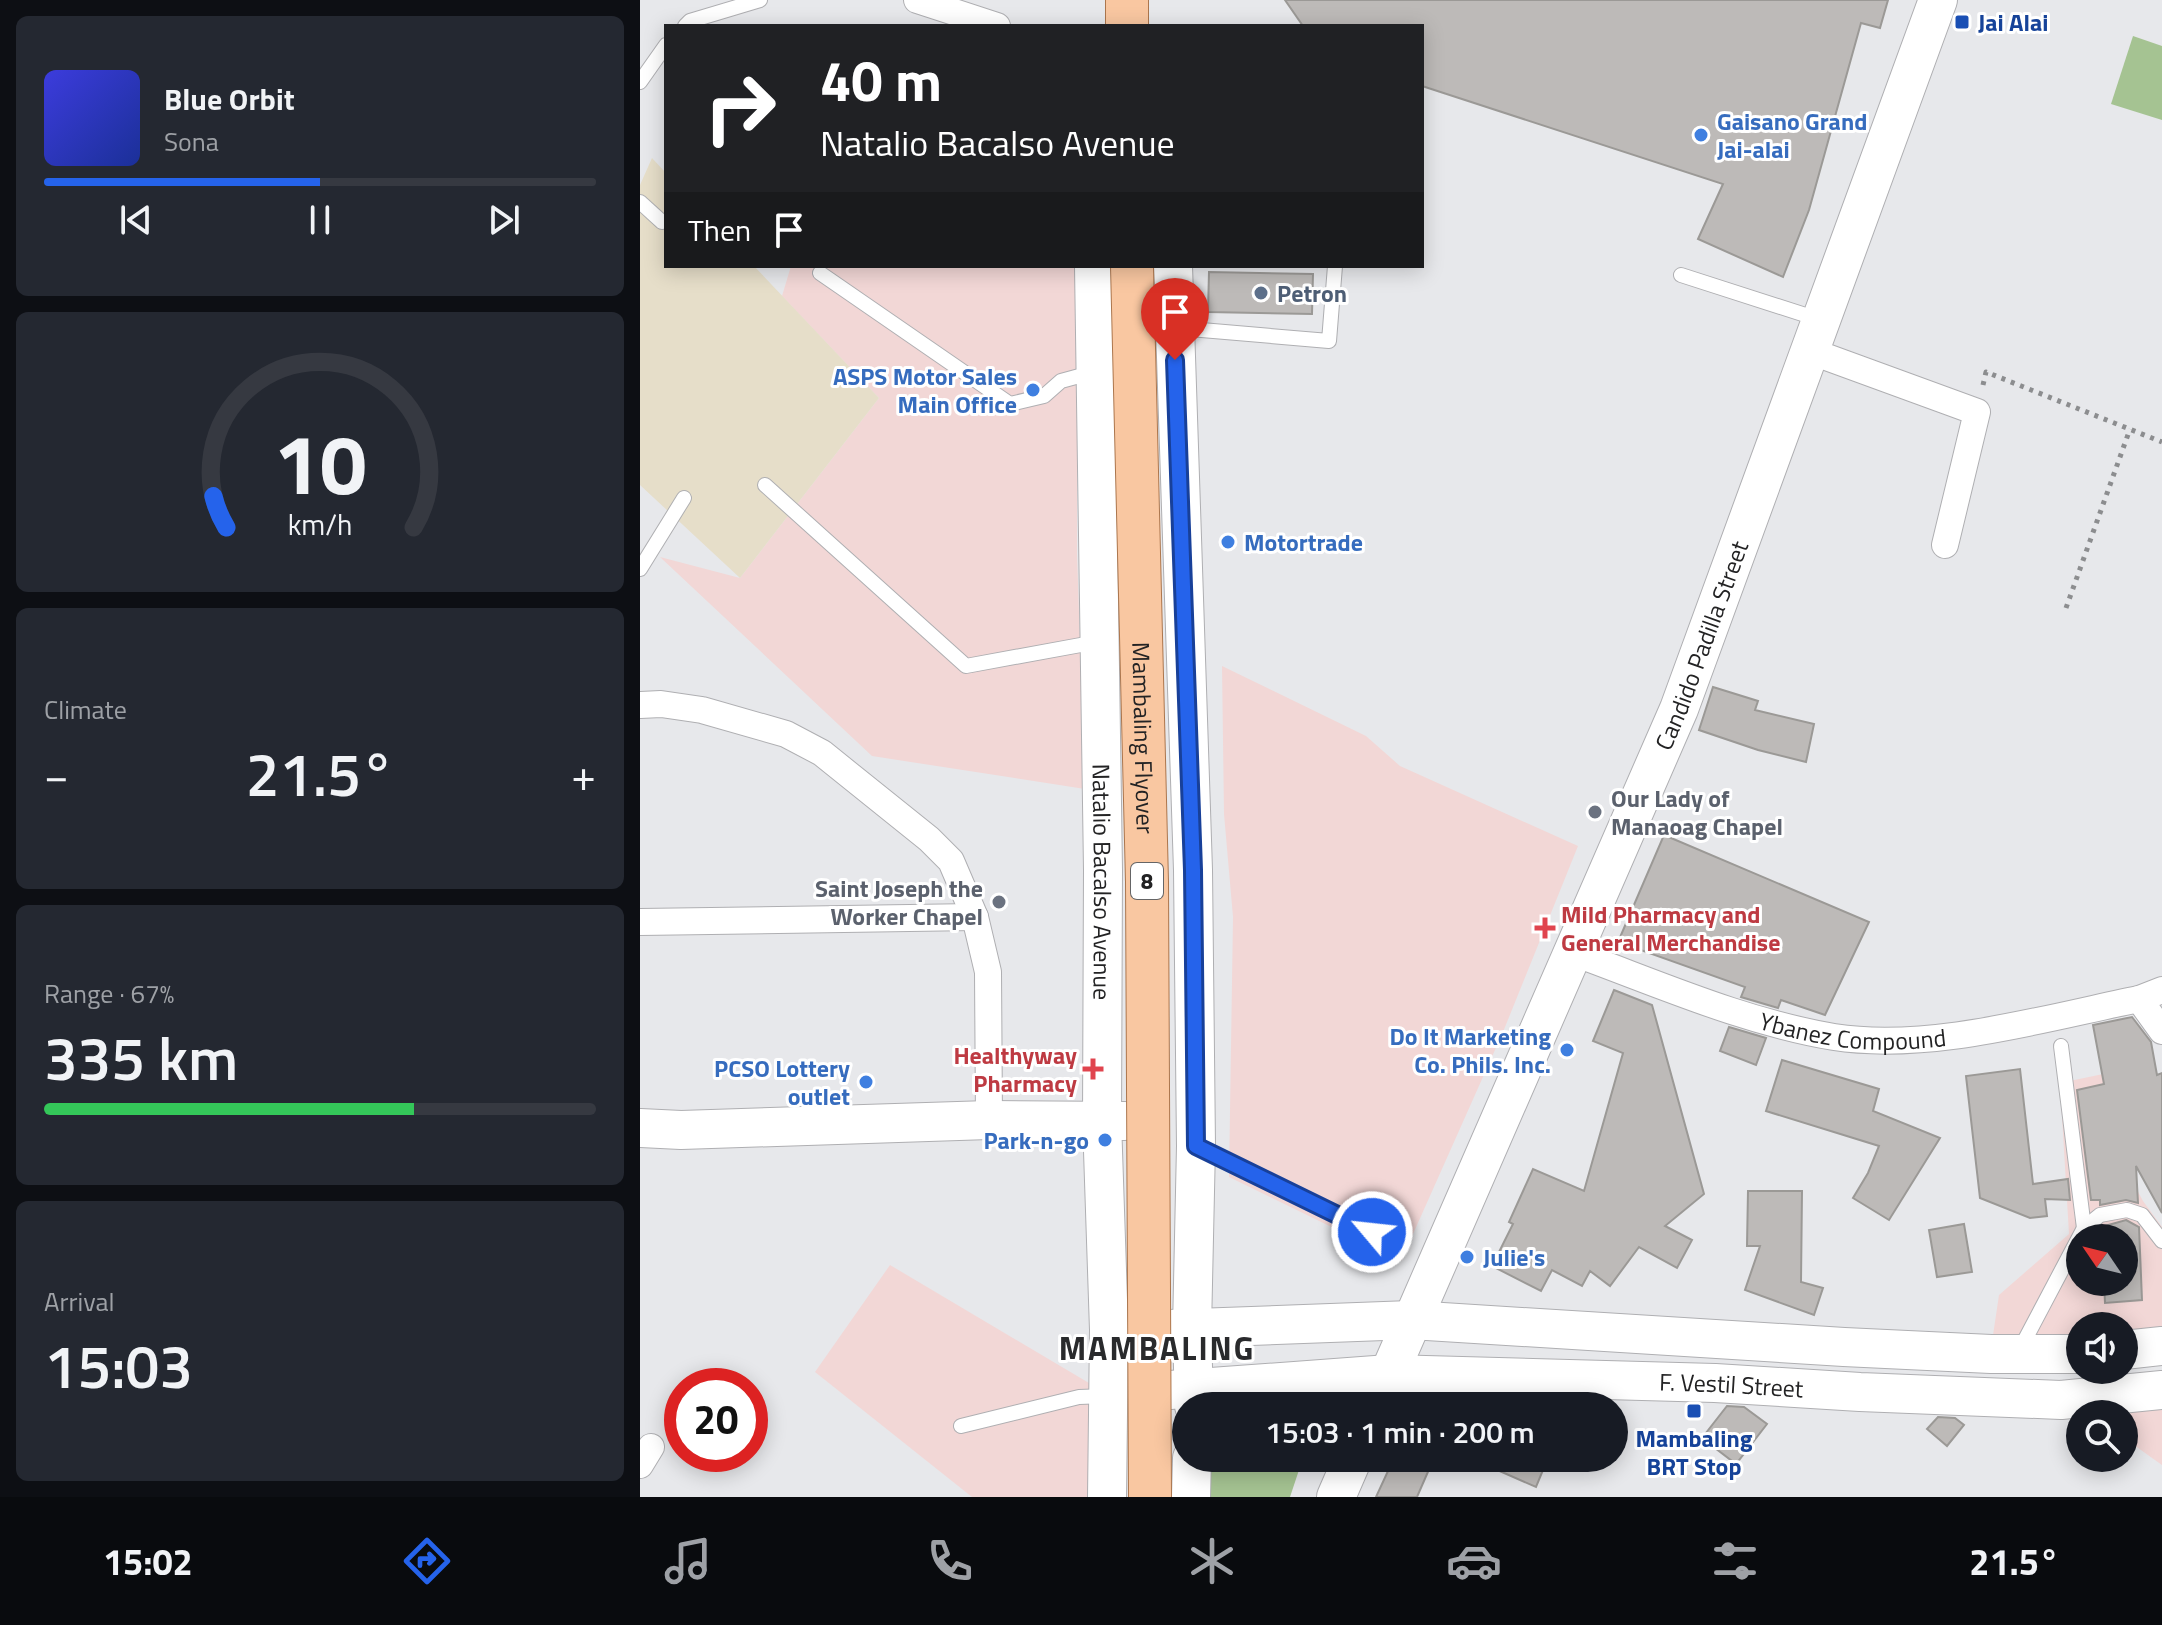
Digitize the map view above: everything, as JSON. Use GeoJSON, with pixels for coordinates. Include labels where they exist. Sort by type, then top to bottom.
{"type":"FeatureCollection","features":[{"type":"Feature","properties":{"kind":"main road"},"geometry":{"type":"LineString","coordinates":[[1121,24],[1127,0]]}},
{"type":"Feature","properties":{"kind":"main road"},"geometry":{"type":"LineString","coordinates":[[1127,0],[1127,24]]}},
{"type":"Feature","properties":{"kind":"main road"},"geometry":{"type":"LineString","coordinates":[[1127,0],[1134,24]]}},
{"type":"Feature","properties":{"kind":"main road","name":"Candido Padilla Street"},"geometry":{"type":"LineString","coordinates":[[1382,1390],[1679,709],[1938,0]]}},
{"type":"Feature","properties":{"kind":"main road","name":"Natalio Bacalso Avenue"},"geometry":{"type":"LineString","coordinates":[[1094,268],[1103,870],[1102,1121],[1109,1330],[1108,1495]]}},
{"type":"Feature","properties":{"kind":"main road","name":"Mambaling Flyover"},"geometry":{"type":"LineString","coordinates":[[1132,268],[1146,866],[1150,1497]]}},
{"type":"Feature","properties":{"kind":"main road","name":"8"},"geometry":{"type":"LineString","coordinates":[[1173,268],[1193,870],[1194,1392]]}},
{"type":"Feature","properties":{"kind":"main road"},"geometry":{"type":"LineString","coordinates":[[640,1128],[681,1130],[989,1120],[1102,1121],[1195,1134]]}},
{"type":"Feature","properties":{"kind":"main road","name":"F. Vestil Street"},"geometry":{"type":"LineString","coordinates":[[1109,1330],[1411,1320],[1844,1347],[2066,1354]]}},
{"type":"Feature","properties":{"kind":"main road"},"geometry":{"type":"LineString","coordinates":[[2138,1349],[2162,1346]]}},
{"type":"Feature","properties":{"kind":"main road","name":"F. Vestil Street"},"geometry":{"type":"LineString","coordinates":[[1328,1392],[1715,1383],[2061,1400],[2162,1390]]}},
{"type":"Feature","properties":{"kind":"main road","name":"F. Vestil Street"},"geometry":{"type":"LineString","coordinates":[[1108,1396],[1172,1397]]}},
{"type":"Feature","properties":{"kind":"main road"},"geometry":{"type":"LineString","coordinates":[[1191,1497],[1192,1472]]}},
{"type":"Feature","properties":{"kind":"main road"},"geometry":{"type":"LineString","coordinates":[[1336,1497],[1347,1472]]}},
{"type":"Feature","properties":{"kind":"street"},"geometry":{"type":"LineString","coordinates":[[917,0],[991,24]]}},
{"type":"Feature","properties":{"kind":"street"},"geometry":{"type":"LineString","coordinates":[[1816,336],[1977,412],[1945,545]]}},
{"type":"Feature","properties":{"kind":"street"},"geometry":{"type":"LineString","coordinates":[[640,705],[661,704],[702,710],[786,734],[822,753],[929,839],[951,861],[975,917],[988,972],[989,1120]]}},
{"type":"Feature","properties":{"kind":"street"},"geometry":{"type":"LineString","coordinates":[[640,922],[975,917]]}},
{"type":"Feature","properties":{"kind":"street","name":"Ybanez Compound"},"geometry":{"type":"LineString","coordinates":[[1574,953],[1756,1019],[1835,1037],[1889,1040],[1948,1037],[2151,995]]}},
{"type":"Feature","properties":{"kind":"street"},"geometry":{"type":"LineString","coordinates":[[2151,995],[2162,1031]]}},
{"type":"Feature","properties":{"kind":"lane"},"geometry":{"type":"LineString","coordinates":[[687,24],[760,0]]}},
{"type":"Feature","properties":{"kind":"lane"},"geometry":{"type":"LineString","coordinates":[[640,82],[664,48]]}},
{"type":"Feature","properties":{"kind":"lane"},"geometry":{"type":"LineString","coordinates":[[640,202],[662,222]]}},
{"type":"Feature","properties":{"kind":"lane"},"geometry":{"type":"LineString","coordinates":[[1174,328],[1329,341],[1335,268]]}},
{"type":"Feature","properties":{"kind":"lane"},"geometry":{"type":"LineString","coordinates":[[820,273],[1010,404],[1044,396],[1061,381],[1094,372]]}},
{"type":"Feature","properties":{"kind":"lane"},"geometry":{"type":"LineString","coordinates":[[1681,275],[1816,336]]}},
{"type":"Feature","properties":{"kind":"lane"},"geometry":{"type":"LineString","coordinates":[[765,485],[966,666],[1099,642]]}},
{"type":"Feature","properties":{"kind":"lane"},"geometry":{"type":"LineString","coordinates":[[640,569],[684,498]]}},
{"type":"Feature","properties":{"kind":"lane"},"geometry":{"type":"LineString","coordinates":[[2061,1046],[2083,1224]]}},
{"type":"Feature","properties":{"kind":"lane"},"geometry":{"type":"LineString","coordinates":[[1195,1134],[1391,1242]]}},
{"type":"Feature","properties":{"kind":"lane"},"geometry":{"type":"LineString","coordinates":[[2089,1224],[2100,1215],[2127,1210],[2142,1215],[2162,1241]]}},
{"type":"Feature","properties":{"kind":"lane"},"geometry":{"type":"LineString","coordinates":[[2018,1354],[2066,1262]]}},
{"type":"Feature","properties":{"kind":"lane"},"geometry":{"type":"LineString","coordinates":[[961,1426],[1079,1397],[1108,1396]]}},
{"type":"Feature","properties":{"kind":"path"},"geometry":{"type":"LineString","coordinates":[[1986,372],[2162,442]]}},
{"type":"Feature","properties":{"kind":"path"},"geometry":{"type":"LineString","coordinates":[[2066,608],[2130,429]]}},
{"type":"Feature","properties":{"kind":"shaded area"},"geometry":{"type":"Polygon","coordinates":[[[652,158],[664,171],[664,268],[756,268],[879,398],[740,578],[640,485],[640,185],[652,158]]]}},
{"type":"Feature","properties":{"kind":"shaded area"},"geometry":{"type":"Polygon","coordinates":[[[790,268],[1077,268],[1077,554],[1085,789],[872,756],[660,557],[740,578],[879,398],[782,296],[790,268]]]}},
{"type":"Feature","properties":{"kind":"shaded area"},"geometry":{"type":"Polygon","coordinates":[[[1222,666],[1366,736],[1400,766],[1578,846],[1503,1032],[1401,1261],[1229,1177],[1233,917],[1224,814],[1222,666]]]}},
{"type":"Feature","properties":{"kind":"shaded area"},"geometry":{"type":"Polygon","coordinates":[[[2108,1073],[2123,1164],[2143,1201],[2162,1227],[2162,1328],[2138,1331],[2138,1312],[2066,1312],[2066,1337],[1992,1342],[1999,1295],[2066,1237],[2066,1296],[2138,1296],[2138,1224],[2068,1224],[2060,1083],[2108,1073]]]}},
{"type":"Feature","properties":{"kind":"shaded area"},"geometry":{"type":"Polygon","coordinates":[[[890,1265],[1089,1383],[1089,1497],[972,1497],[815,1372],[890,1265]]]}},
{"type":"Feature","properties":{"kind":"shaded area"},"geometry":{"type":"Polygon","coordinates":[[[2162,1408],[2162,1465],[2138,1448],[2138,1410],[2162,1408]]]}},
{"type":"Feature","properties":{"kind":"green space"},"geometry":{"type":"Polygon","coordinates":[[[2133,36],[2162,46],[2162,120],[2111,104],[2133,36]]]}},
{"type":"Feature","properties":{"kind":"green space"},"geometry":{"type":"Polygon","coordinates":[[[1207,1472],[1298,1472],[1290,1497],[1203,1497],[1207,1472]]]}},
{"type":"Feature","properties":{"kind":"building","name":"Gaisano Grand Jai-alai"},"geometry":{"type":"Polygon","coordinates":[[[1285,0],[1888,0],[1880,28],[1861,23],[1809,210],[1783,277],[1698,239],[1723,184],[1424,87],[1424,24],[1302,24],[1285,0]]]}},
{"type":"Feature","properties":{"kind":"building","name":"Petron"},"geometry":{"type":"Polygon","coordinates":[[[1209,272],[1313,274],[1312,314],[1208,312],[1209,272]]]}},
{"type":"Feature","properties":{"kind":"building"},"geometry":{"type":"Polygon","coordinates":[[[1713,687],[1758,701],[1755,710],[1814,724],[1806,762],[1699,730],[1713,687]]]}},
{"type":"Feature","properties":{"kind":"building"},"geometry":{"type":"Polygon","coordinates":[[[1664,835],[1869,922],[1825,1015],[1781,1000],[1778,1008],[1741,997],[1745,987],[1618,942],[1664,835]]]}},
{"type":"Feature","properties":{"kind":"building"},"geometry":{"type":"Polygon","coordinates":[[[1614,990],[1652,1005],[1704,1194],[1665,1226],[1692,1240],[1677,1268],[1639,1247],[1610,1286],[1590,1271],[1582,1286],[1552,1270],[1541,1291],[1492,1266],[1513,1224],[1509,1222],[1533,1169],[1584,1191],[1623,1053],[1593,1041],[1614,990]]]}},
{"type":"Feature","properties":{"kind":"building"},"geometry":{"type":"Polygon","coordinates":[[[2132,1017],[2151,1042],[2157,1075],[2162,1073],[2162,1213],[2136,1166],[2138,1203],[2126,1200],[2100,1205],[2100,1200],[2091,1200],[2077,1090],[2104,1084],[2093,1025],[2132,1017]]]}},
{"type":"Feature","properties":{"kind":"building"},"geometry":{"type":"Polygon","coordinates":[[[1729,1027],[1766,1038],[1756,1065],[1720,1051],[1729,1027]]]}},
{"type":"Feature","properties":{"kind":"building"},"geometry":{"type":"Polygon","coordinates":[[[1782,1060],[1879,1089],[1873,1111],[1940,1138],[1889,1220],[1853,1198],[1879,1146],[1766,1111],[1782,1060]]]}},
{"type":"Feature","properties":{"kind":"building"},"geometry":{"type":"Polygon","coordinates":[[[2020,1069],[2033,1184],[2068,1179],[2070,1200],[2045,1199],[2047,1216],[2030,1218],[1980,1198],[1966,1076],[2020,1069]]]}},
{"type":"Feature","properties":{"kind":"building"},"geometry":{"type":"Polygon","coordinates":[[[1748,1191],[1802,1191],[1801,1282],[1823,1288],[1814,1315],[1745,1290],[1760,1246],[1747,1246],[1748,1191]]]}},
{"type":"Feature","properties":{"kind":"building"},"geometry":{"type":"Polygon","coordinates":[[[2126,1220],[2133,1224],[2112,1224],[2126,1220]]]}},
{"type":"Feature","properties":{"kind":"building"},"geometry":{"type":"Polygon","coordinates":[[[1964,1224],[1972,1272],[1937,1277],[1929,1230],[1964,1224]]]}},
{"type":"Feature","properties":{"kind":"building"},"geometry":{"type":"Polygon","coordinates":[[[2138,1226],[2142,1300],[2105,1303],[2105,1296],[2138,1296],[2138,1226]]]}},
{"type":"Feature","properties":{"kind":"building"},"geometry":{"type":"Polygon","coordinates":[[[1727,1406],[1744,1407],[1767,1424],[1736,1464],[1702,1438],[1727,1406]]]}},
{"type":"Feature","properties":{"kind":"building"},"geometry":{"type":"Polygon","coordinates":[[[1938,1417],[1955,1418],[1964,1425],[1947,1446],[1927,1429],[1938,1417]]]}},
{"type":"Feature","properties":{"kind":"building"},"geometry":{"type":"Polygon","coordinates":[[[1388,1472],[1428,1472],[1417,1497],[1376,1497],[1388,1472]]]}},
{"type":"Feature","properties":{"kind":"building"},"geometry":{"type":"Polygon","coordinates":[[[1502,1472],[1542,1472],[1536,1487],[1502,1472]]]}},
{"type":"Feature","properties":{"kind":"place","name":"Jai Alai"},"geometry":{"type":"Point","coordinates":[1962,22]}},
{"type":"Feature","properties":{"kind":"place","name":"Gaisano Grand Jai-alai"},"geometry":{"type":"Point","coordinates":[1701,135]}},
{"type":"Feature","properties":{"kind":"place","name":"Petron"},"geometry":{"type":"Point","coordinates":[1261,293]}},
{"type":"Feature","properties":{"kind":"place","name":"ASPS Motor Sales Main Office"},"geometry":{"type":"Point","coordinates":[1033,390]}},
{"type":"Feature","properties":{"kind":"place","name":"Motortrade"},"geometry":{"type":"Point","coordinates":[1228,542]}},
{"type":"Feature","properties":{"kind":"place","name":"Our Lady of Manaoag Chapel"},"geometry":{"type":"Point","coordinates":[1595,812]}},
{"type":"Feature","properties":{"kind":"place","name":"Saint Joseph the Worker Chapel"},"geometry":{"type":"Point","coordinates":[999,902]}},
{"type":"Feature","properties":{"kind":"place","name":"Mild Pharmacy and General Merchandise"},"geometry":{"type":"Point","coordinates":[1545,928]}},
{"type":"Feature","properties":{"kind":"place","name":"Do It Marketing Co. Phils. Inc."},"geometry":{"type":"Point","coordinates":[1567,1050]}},
{"type":"Feature","properties":{"kind":"place","name":"Healthyway Pharmacy"},"geometry":{"type":"Point","coordinates":[1093,1069]}},
{"type":"Feature","properties":{"kind":"place","name":"PCSO Lottery outlet"},"geometry":{"type":"Point","coordinates":[866,1082]}},
{"type":"Feature","properties":{"kind":"place","name":"Park-n-go"},"geometry":{"type":"Point","coordinates":[1105,1140]}},
{"type":"Feature","properties":{"kind":"place","name":"Julie's"},"geometry":{"type":"Point","coordinates":[1467,1257]}},
{"type":"Feature","properties":{"kind":"place","name":"Mambaling BRT Stop"},"geometry":{"type":"Point","coordinates":[1694,1411]}},
{"type":"Feature","properties":{"kind":"district","name":"MAMBALING"},"geometry":{"type":"Point","coordinates":[1157,1348]}},
{"type":"Feature","properties":{"kind":"route"},"geometry":{"type":"LineString","coordinates":[[1175,360],[1193,870],[1196,1146],[1372,1232]]}}]}
